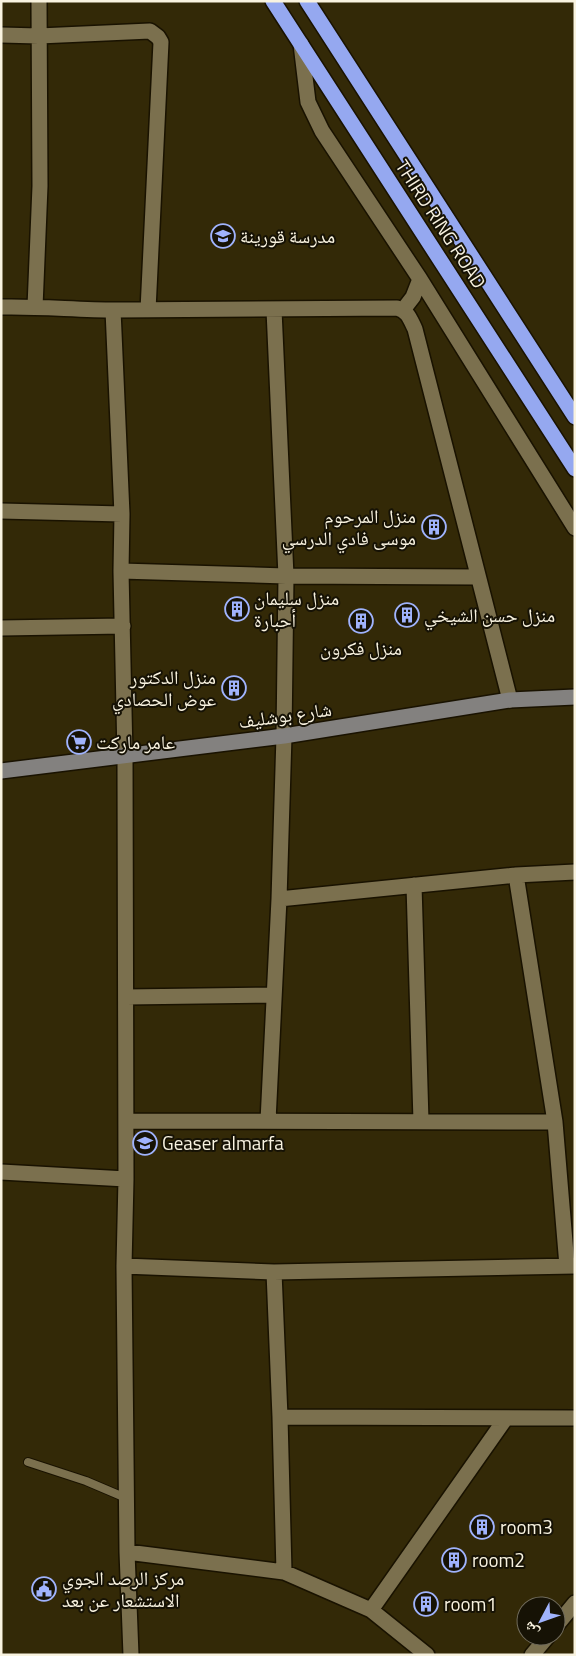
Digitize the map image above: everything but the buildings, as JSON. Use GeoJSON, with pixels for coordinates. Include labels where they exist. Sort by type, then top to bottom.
{"type":"FeatureCollection","features":[{"type":"Feature","properties":{"kind":"highway","name":"THIRD RING ROAD"},"geometry":{"type":"LineString","coordinates":[[273,1],[575,469]]}},
{"type":"Feature","properties":{"kind":"highway","name":"THIRD RING ROAD"},"geometry":{"type":"LineString","coordinates":[[307,1],[575,417]]}},
{"type":"Feature","properties":{"kind":"street"},"geometry":{"type":"LineString","coordinates":[[35,306],[40,186],[39,1]]}},
{"type":"Feature","properties":{"kind":"street"},"geometry":{"type":"LineString","coordinates":[[1,35],[39,36],[150,31],[161,42],[148,310]]}},
{"type":"Feature","properties":{"kind":"street"},"geometry":{"type":"LineString","coordinates":[[301,44],[308,102],[322,130],[420,279],[575,528]]}},
{"type":"Feature","properties":{"kind":"street"},"geometry":{"type":"LineString","coordinates":[[404,310],[413,297],[420,279]]}},
{"type":"Feature","properties":{"kind":"street"},"geometry":{"type":"LineString","coordinates":[[1,307],[35,306],[113,310],[397,308],[404,310],[414,329],[510,700]]}},
{"type":"Feature","properties":{"kind":"street"},"geometry":{"type":"LineString","coordinates":[[113,310],[122,514],[126,997],[124,1266],[126,1498],[131,1655]]}},
{"type":"Feature","properties":{"kind":"street"},"geometry":{"type":"LineString","coordinates":[[268,1121],[279,899],[286,576],[274,310]]}},
{"type":"Feature","properties":{"kind":"street"},"geometry":{"type":"LineString","coordinates":[[1,511],[122,514]]}},
{"type":"Feature","properties":{"kind":"street"},"geometry":{"type":"LineString","coordinates":[[121,571],[286,576],[478,577]]}},
{"type":"Feature","properties":{"kind":"street"},"geometry":{"type":"LineString","coordinates":[[1,628],[123,626]]}},
{"type":"Feature","properties":{"kind":"street","name":"شارع بوشليف"},"geometry":{"type":"LineString","coordinates":[[1,771],[284,736],[510,700],[575,697]]}},
{"type":"Feature","properties":{"kind":"street"},"geometry":{"type":"LineString","coordinates":[[279,899],[516,875],[575,872]]}},
{"type":"Feature","properties":{"kind":"street"},"geometry":{"type":"LineString","coordinates":[[124,1266],[274,1272],[571,1266],[555,1122],[516,875]]}},
{"type":"Feature","properties":{"kind":"street"},"geometry":{"type":"LineString","coordinates":[[414,885],[421,1120]]}},
{"type":"Feature","properties":{"kind":"street"},"geometry":{"type":"LineString","coordinates":[[126,997],[274,995]]}},
{"type":"Feature","properties":{"kind":"street"},"geometry":{"type":"LineString","coordinates":[[126,1121],[421,1120],[555,1122]]}},
{"type":"Feature","properties":{"kind":"street"},"geometry":{"type":"LineString","coordinates":[[1,1172],[126,1179]]}},
{"type":"Feature","properties":{"kind":"street"},"geometry":{"type":"LineString","coordinates":[[274,1272],[284,1572]]}},
{"type":"Feature","properties":{"kind":"street"},"geometry":{"type":"LineString","coordinates":[[280,1417],[575,1418]]}},
{"type":"Feature","properties":{"kind":"street"},"geometry":{"type":"LineString","coordinates":[[371,1610],[506,1418]]}},
{"type":"Feature","properties":{"kind":"street"},"geometry":{"type":"LineString","coordinates":[[127,1552],[284,1572],[371,1610],[427,1655]]}},
{"type":"Feature","properties":{"kind":"street"},"geometry":{"type":"LineString","coordinates":[[566,1614],[575,1603]]}},
{"type":"Feature","properties":{"kind":"lane"},"geometry":{"type":"LineString","coordinates":[[28,1462],[86,1481],[126,1498]]}},
{"type":"Feature","properties":{"kind":"place","name":"مدرسة قورينة"},"geometry":{"type":"Point","coordinates":[223,236]}},
{"type":"Feature","properties":{"kind":"place","name":"منزل المرحوم موسى فادي الدرسي"},"geometry":{"type":"Point","coordinates":[434,527]}},
{"type":"Feature","properties":{"kind":"place","name":"منزل سليمان أحبارة"},"geometry":{"type":"Point","coordinates":[237,609]}},
{"type":"Feature","properties":{"kind":"place","name":"منزل حسن الشيخي"},"geometry":{"type":"Point","coordinates":[407,615]}},
{"type":"Feature","properties":{"kind":"place","name":"منزل فكرون"},"geometry":{"type":"Point","coordinates":[361,621]}},
{"type":"Feature","properties":{"kind":"place","name":"منزل الدكتور عوض الحصادي"},"geometry":{"type":"Point","coordinates":[234,688]}},
{"type":"Feature","properties":{"kind":"place","name":"عامر ماركت"},"geometry":{"type":"Point","coordinates":[79,742]}},
{"type":"Feature","properties":{"kind":"place","name":"Geaser almarfa"},"geometry":{"type":"Point","coordinates":[145,1143]}},
{"type":"Feature","properties":{"kind":"place","name":"room3"},"geometry":{"type":"Point","coordinates":[482,1527]}},
{"type":"Feature","properties":{"kind":"place","name":"room2"},"geometry":{"type":"Point","coordinates":[454,1560]}},
{"type":"Feature","properties":{"kind":"place","name":"مركز الرصد الجوي الاستشعار عن بعد"},"geometry":{"type":"Point","coordinates":[44,1589]}},
{"type":"Feature","properties":{"kind":"place","name":"room1"},"geometry":{"type":"Point","coordinates":[426,1604]}}]}
